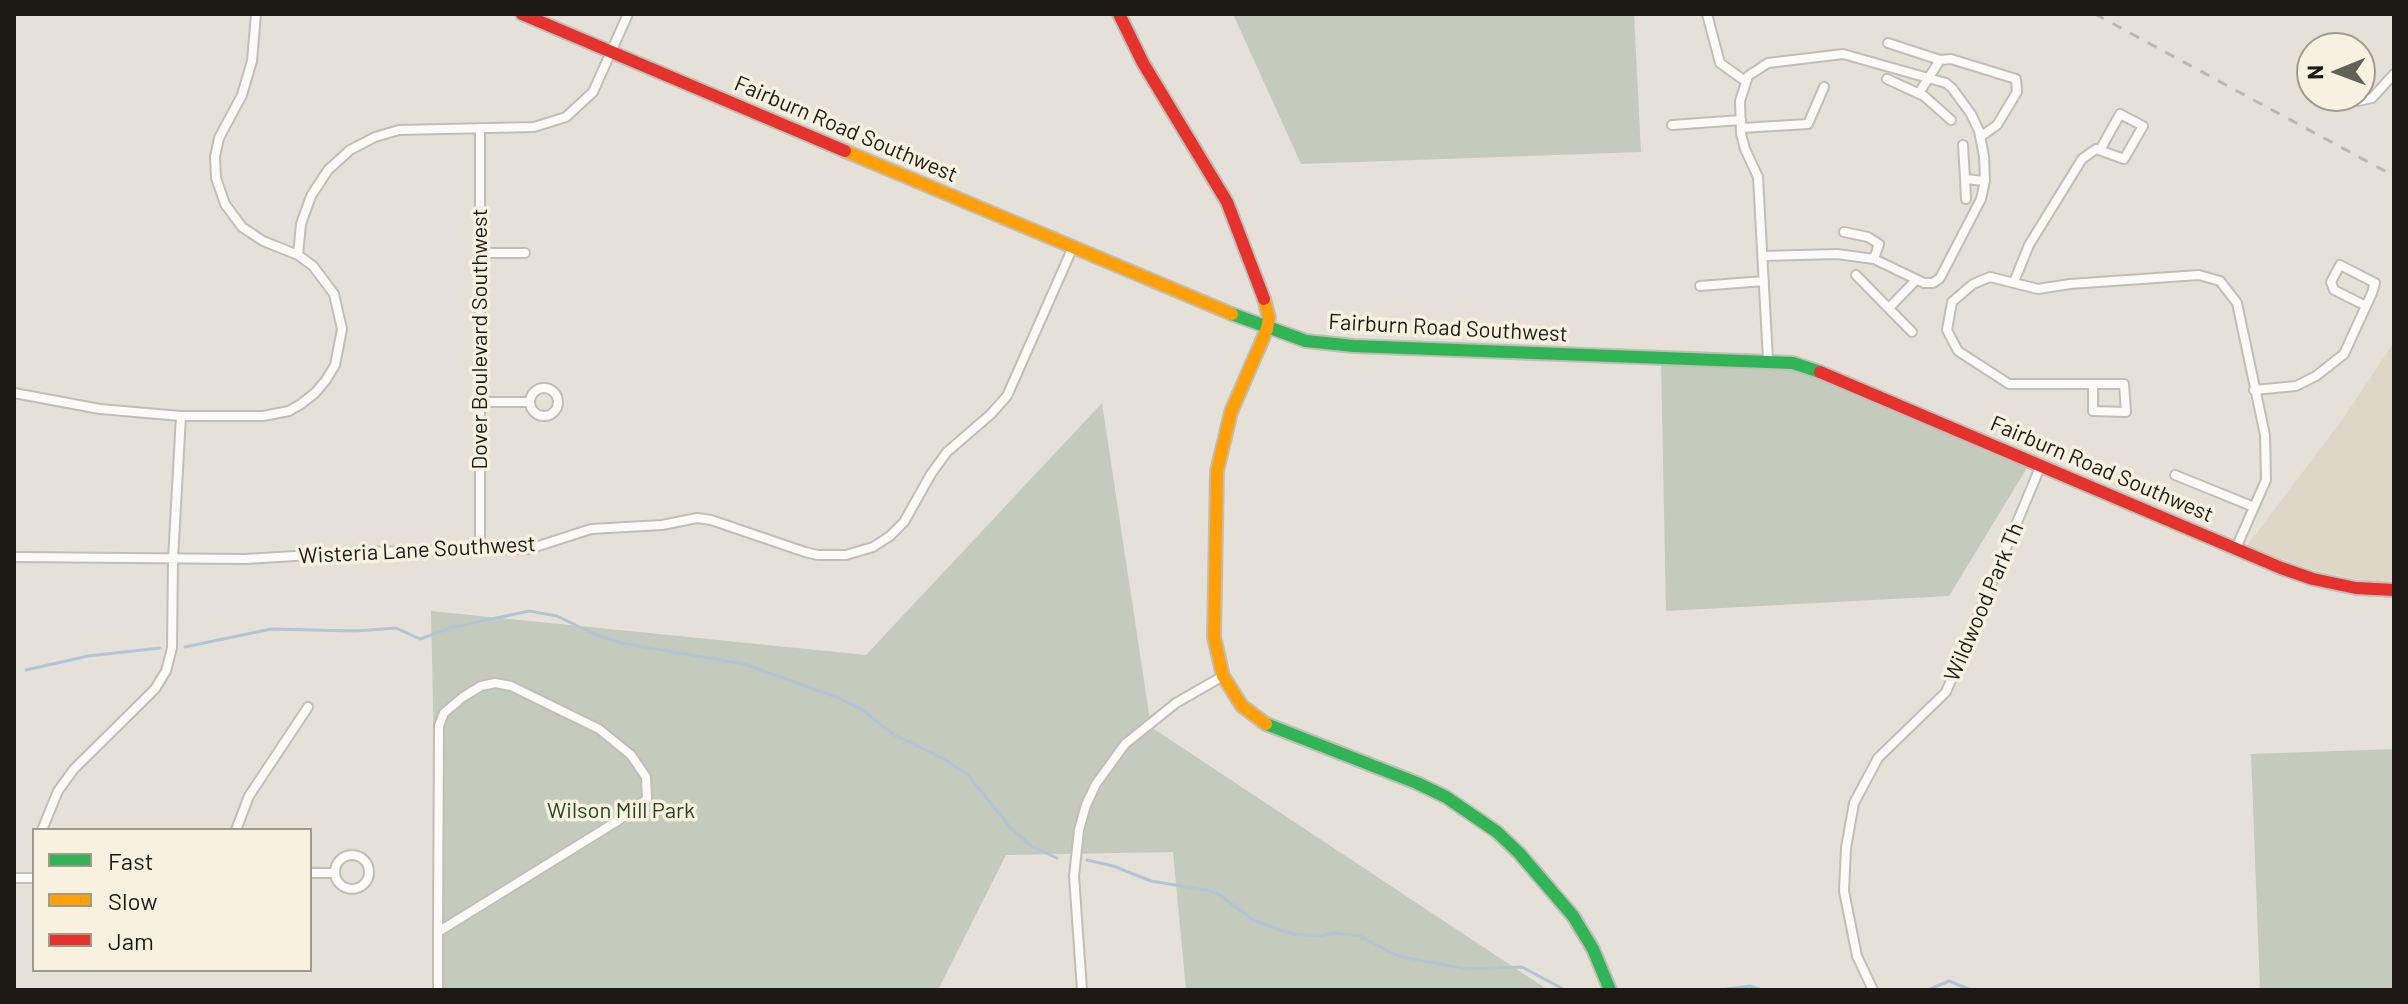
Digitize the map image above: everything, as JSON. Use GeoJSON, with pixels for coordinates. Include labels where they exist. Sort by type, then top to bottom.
{"type":"FeatureCollection","features":[{"type":"Feature","properties":{"kind":"street"},"geometry":{"type":"LineString","coordinates":[[14,393],[100,409],[181,416],[274,414],[301,404],[326,380],[335,365],[340,347],[340,312],[334,294],[325,279],[298,255],[263,241],[242,227],[225,204],[216,178],[215,157],[219,138],[242,95],[252,61],[256,14]]}},
{"type":"Feature","properties":{"kind":"street","name":"Fairburn Road Southwest"},"geometry":{"type":"LineString","coordinates":[[522,14],[1267,329],[1306,341],[1354,346],[1793,363],[1824,373],[2313,579],[2356,588],[2394,590]]}},
{"type":"Feature","properties":{"kind":"street"},"geometry":{"type":"LineString","coordinates":[[298,255],[301,224],[311,196],[328,170],[350,150],[375,137],[399,130],[534,127],[566,117],[593,92],[628,14]]}},
{"type":"Feature","properties":{"kind":"street"},"geometry":{"type":"LineString","coordinates":[[1119,14],[1143,63],[1227,202],[1267,307],[1267,329],[1231,412],[1217,471],[1214,637],[1223,676],[1242,706],[1270,727],[1417,783],[1446,797],[1497,832],[1573,916],[1593,949],[1610,990]]}},
{"type":"Feature","properties":{"kind":"street"},"geometry":{"type":"LineString","coordinates":[[1707,14],[1720,63],[1745,81]]}},
{"type":"Feature","properties":{"kind":"street"},"geometry":{"type":"LineString","coordinates":[[1888,43],[2016,79],[2017,92],[1997,125],[1980,137]]}},
{"type":"Feature","properties":{"kind":"street"},"geometry":{"type":"LineString","coordinates":[[1763,256],[1837,254],[1874,259],[1916,280],[1933,283],[1940,278],[1981,199],[1985,181],[1980,137],[1971,114],[1952,88],[1946,83],[1843,54],[1768,63],[1755,70],[1745,81],[1740,101],[1741,124],[1745,149],[1758,177],[1768,360]]}},
{"type":"Feature","properties":{"kind":"street"},"geometry":{"type":"LineString","coordinates":[[1919,93],[1940,60]]}},
{"type":"Feature","properties":{"kind":"street"},"geometry":{"type":"LineString","coordinates":[[2376,94],[2394,74]]}},
{"type":"Feature","properties":{"kind":"street"},"geometry":{"type":"LineString","coordinates":[[1887,79],[1919,93],[1951,120]]}},
{"type":"Feature","properties":{"kind":"street"},"geometry":{"type":"LineString","coordinates":[[1672,125],[1808,124],[1824,87]]}},
{"type":"Feature","properties":{"kind":"street"},"geometry":{"type":"LineString","coordinates":[[2014,282],[2029,245],[2082,159],[2096,149],[2124,159],[2143,126],[2120,114],[2100,150]]}},
{"type":"Feature","properties":{"kind":"street","name":"Dover Boulevard Southwest"},"geometry":{"type":"LineString","coordinates":[[480,128],[480,550]]}},
{"type":"Feature","properties":{"kind":"street"},"geometry":{"type":"LineString","coordinates":[[1963,145],[1966,199]]}},
{"type":"Feature","properties":{"kind":"street"},"geometry":{"type":"LineString","coordinates":[[1965,179],[1985,181]]}},
{"type":"Feature","properties":{"kind":"street"},"geometry":{"type":"LineString","coordinates":[[1844,232],[1868,237],[1879,244],[1874,259]]}},
{"type":"Feature","properties":{"kind":"street","name":"Wisteria Lane Southwest"},"geometry":{"type":"LineString","coordinates":[[14,557],[245,559],[360,552],[529,549],[591,529],[662,525],[697,518],[818,555],[846,555],[873,547],[890,536],[904,522],[947,452],[1007,396],[1073,247]]}},
{"type":"Feature","properties":{"kind":"street"},"geometry":{"type":"LineString","coordinates":[[480,253],[525,253]]}},
{"type":"Feature","properties":{"kind":"street"},"geometry":{"type":"LineString","coordinates":[[2254,390],[2296,386],[2316,376],[2344,354],[2366,306],[2375,283],[2340,265],[2331,282],[2334,290],[2366,306]]}},
{"type":"Feature","properties":{"kind":"street"},"geometry":{"type":"LineString","coordinates":[[1856,275],[1912,332]]}},
{"type":"Feature","properties":{"kind":"street"},"geometry":{"type":"LineString","coordinates":[[2093,385],[2093,411],[2126,412],[2124,384],[2009,384],[1958,351],[1947,330],[1952,302],[1973,284],[1990,277],[2038,289],[2199,275],[2220,281],[2237,303],[2265,435],[2266,480],[2236,548]]}},
{"type":"Feature","properties":{"kind":"street"},"geometry":{"type":"LineString","coordinates":[[1889,308],[1916,280]]}},
{"type":"Feature","properties":{"kind":"street"},"geometry":{"type":"LineString","coordinates":[[1700,286],[1764,281]]}},
{"type":"Feature","properties":{"kind":"street"},"geometry":{"type":"LineString","coordinates":[[480,402],[529,402]]}},
{"type":"Feature","properties":{"kind":"street"},"geometry":{"type":"LineString","coordinates":[[43,828],[58,791],[74,769],[155,689],[166,671],[172,648],[173,559],[181,416]]}},
{"type":"Feature","properties":{"kind":"street","name":"Wildwood Park Th"},"geometry":{"type":"LineString","coordinates":[[1873,990],[1857,956],[1844,891],[1846,848],[1854,803],[1878,758],[1946,692],[2041,465]]}},
{"type":"Feature","properties":{"kind":"street"},"geometry":{"type":"LineString","coordinates":[[2175,475],[2254,507]]}},
{"type":"Feature","properties":{"kind":"street"},"geometry":{"type":"LineString","coordinates":[[1082,990],[1074,876],[1079,830],[1086,805],[1096,784],[1125,744],[1176,703],[1223,676]]}},
{"type":"Feature","properties":{"kind":"street"},"geometry":{"type":"LineString","coordinates":[[438,932],[619,820],[647,799],[646,777],[631,755],[599,729],[511,686],[495,683],[481,686],[444,713],[439,726],[438,932],[438,990]]}},
{"type":"Feature","properties":{"kind":"street"},"geometry":{"type":"LineString","coordinates":[[237,828],[249,796],[308,707]]}},
{"type":"Feature","properties":{"kind":"street"},"geometry":{"type":"LineString","coordinates":[[352,855],[366,863],[369,874],[365,884],[355,889],[344,887],[335,873],[338,863],[352,855]]}},
{"type":"Feature","properties":{"kind":"street"},"geometry":{"type":"LineString","coordinates":[[312,873],[335,873]]}},
{"type":"Feature","properties":{"kind":"shaded area"},"geometry":{"type":"Polygon","coordinates":[[[2394,342],[2394,580],[2371,582],[2317,571],[2246,547],[2342,420],[2394,342]]]}},
{"type":"Feature","properties":{"kind":"green space"},"geometry":{"type":"Polygon","coordinates":[[[1233,14],[1634,14],[1641,152],[1301,164],[1233,14]]]}},
{"type":"Feature","properties":{"kind":"green space"},"geometry":{"type":"Polygon","coordinates":[[[1661,361],[1802,363],[2030,463],[1949,596],[1666,611],[1661,361]]]}},
{"type":"Feature","properties":{"kind":"green space","name":"Wilson Mill Park"},"geometry":{"type":"Polygon","coordinates":[[[1102,403],[1151,727],[1548,990],[1186,990],[1173,852],[1006,855],[938,990],[439,990],[431,611],[866,655],[1102,403]]]}},
{"type":"Feature","properties":{"kind":"green space"},"geometry":{"type":"Polygon","coordinates":[[[2394,749],[2394,990],[2260,990],[2251,754],[2394,749]]]}},
{"type":"Feature","properties":{"kind":"waterway"},"geometry":{"type":"LineString","coordinates":[[185,647],[271,629],[356,631],[396,628],[420,639],[450,628],[529,611],[557,616],[621,643],[744,664],[861,709],[894,735],[967,774],[1011,828],[1031,846],[1057,858]]}},
{"type":"Feature","properties":{"kind":"waterway"},"geometry":{"type":"LineString","coordinates":[[26,670],[88,656],[160,648]]}},
{"type":"Feature","properties":{"kind":"waterway"},"geometry":{"type":"LineString","coordinates":[[1087,860],[1113,866],[1151,881],[1207,890],[1220,895],[1253,920],[1292,934],[1360,936],[1398,956],[1466,969],[1522,967],[1565,990]]}},
{"type":"Feature","properties":{"kind":"waterway"},"geometry":{"type":"LineString","coordinates":[[1928,990],[1949,981],[1971,990]]}},
{"type":"Feature","properties":{"kind":"waterway"},"geometry":{"type":"LineString","coordinates":[[1720,990],[1750,986],[1762,990]]}},
{"type":"Feature","properties":{"kind":"railway"},"geometry":{"type":"LineString","coordinates":[[2095,14],[2394,176]]}},
{"type":"Feature","properties":{"kind":"traffic: fast"},"geometry":{"type":"LineString","coordinates":[[1232,314],[1306,341],[1354,346],[1793,363],[1820,372]]}},
{"type":"Feature","properties":{"kind":"traffic: fast"},"geometry":{"type":"LineString","coordinates":[[1266,724],[1417,783],[1446,797],[1497,832],[1573,916],[1593,949],[1610,990]]}},
{"type":"Feature","properties":{"kind":"traffic: slow"},"geometry":{"type":"LineString","coordinates":[[845,151],[1232,314]]}},
{"type":"Feature","properties":{"kind":"traffic: slow"},"geometry":{"type":"LineString","coordinates":[[1264,299],[1269,318],[1267,329],[1231,412],[1217,471],[1214,637],[1223,676],[1242,706],[1266,724]]}},
{"type":"Feature","properties":{"kind":"traffic: jam"},"geometry":{"type":"LineString","coordinates":[[522,14],[845,151]]}},
{"type":"Feature","properties":{"kind":"traffic: jam"},"geometry":{"type":"LineString","coordinates":[[1119,14],[1143,63],[1227,202],[1264,299]]}},
{"type":"Feature","properties":{"kind":"traffic: jam"},"geometry":{"type":"LineString","coordinates":[[1820,372],[2281,568],[2356,588],[2394,590]]}}]}
